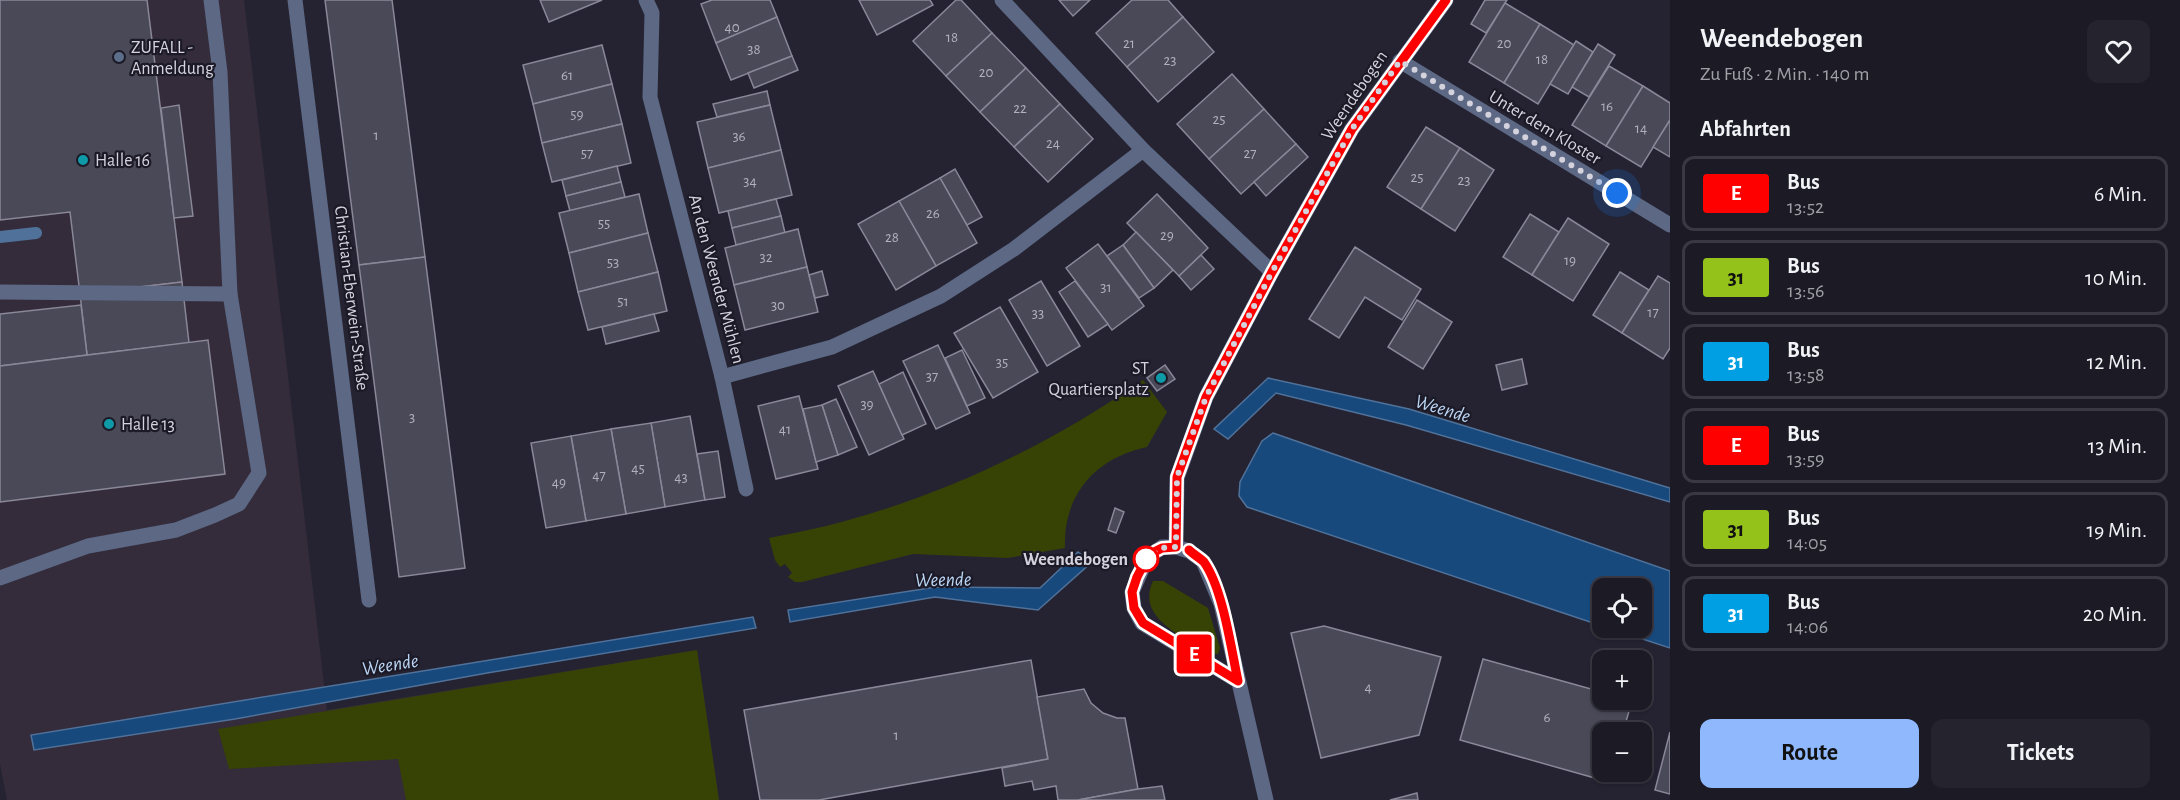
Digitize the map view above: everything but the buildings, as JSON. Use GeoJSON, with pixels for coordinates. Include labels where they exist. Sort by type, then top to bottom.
{"type":"FeatureCollection","features":[{"type":"Feature","properties":{"kind":"street"},"geometry":{"type":"LineString","coordinates":[[0,578],[87,546],[176,530],[239,504],[259,472],[230,294],[219,72],[211,0]]}},
{"type":"Feature","properties":{"kind":"street","name":"Christian-Eberwein-Straße"},"geometry":{"type":"LineString","coordinates":[[295,0],[369,600]]}},
{"type":"Feature","properties":{"kind":"street","name":"An den Weender Mühlen"},"geometry":{"type":"LineString","coordinates":[[646,0],[652,14],[650,97],[722,377],[832,347],[941,296],[1014,249],[1143,150]]}},
{"type":"Feature","properties":{"kind":"street"},"geometry":{"type":"LineString","coordinates":[[1002,0],[1143,150],[1272,272]]}},
{"type":"Feature","properties":{"kind":"street","name":"Weendebogen"},"geometry":{"type":"LineString","coordinates":[[1176,547],[1177,477],[1206,397],[1272,272],[1352,129],[1446,0]]}},
{"type":"Feature","properties":{"kind":"street","name":"Unter dem Kloster"},"geometry":{"type":"LineString","coordinates":[[1400,61],[1670,225]]}},
{"type":"Feature","properties":{"kind":"street"},"geometry":{"type":"LineString","coordinates":[[0,292],[230,294]]}},
{"type":"Feature","properties":{"kind":"street"},"geometry":{"type":"LineString","coordinates":[[722,377],[746,489]]}},
{"type":"Feature","properties":{"kind":"street"},"geometry":{"type":"LineString","coordinates":[[1238,681],[1143,623],[1134,608],[1132,592],[1147,558],[1162,548],[1176,547],[1189,550],[1203,561],[1210,577],[1221,604],[1266,800]]}},
{"type":"Feature","properties":{"kind":"shaded area"},"geometry":{"type":"Polygon","coordinates":[[[0,0],[244,0],[327,710],[697,650],[719,800],[7,800],[0,764],[0,0]]]}},
{"type":"Feature","properties":{"kind":"green space"},"geometry":{"type":"Polygon","coordinates":[[[1143,380],[1167,412],[1147,447],[1112,460],[1086,481],[1070,511],[1065,548],[1008,558],[913,554],[802,582],[795,582],[788,577],[792,573],[785,564],[780,567],[775,560],[769,538],[826,526],[885,509],[962,480],[1037,445],[1143,380]]]}},
{"type":"Feature","properties":{"kind":"green space"},"geometry":{"type":"Polygon","coordinates":[[[1153,581],[1163,581],[1208,608],[1220,648],[1218,654],[1213,654],[1177,634],[1157,617],[1151,606],[1149,594],[1153,581]]]}},
{"type":"Feature","properties":{"kind":"green space"},"geometry":{"type":"Polygon","coordinates":[[[697,650],[719,800],[406,800],[398,759],[229,769],[218,729],[697,650]]]}},
{"type":"Feature","properties":{"kind":"water"},"geometry":{"type":"Polygon","coordinates":[[[1268,378],[1409,409],[1670,488],[1670,502],[1406,425],[1276,393],[1228,439],[1214,429],[1268,378]]]}},
{"type":"Feature","properties":{"kind":"water"},"geometry":{"type":"Polygon","coordinates":[[[1273,433],[1670,571],[1670,648],[1640,638],[1652,638],[1652,578],[1592,578],[1592,623],[1247,507],[1239,496],[1240,482],[1262,441],[1273,433]]]}},
{"type":"Feature","properties":{"kind":"water"},"geometry":{"type":"Polygon","coordinates":[[[1078,552],[1092,562],[1038,610],[935,597],[790,622],[788,610],[936,587],[1040,588],[1078,552]]]}},
{"type":"Feature","properties":{"kind":"water"},"geometry":{"type":"Polygon","coordinates":[[[753,617],[756,628],[487,673],[235,719],[34,750],[31,735],[753,617]]]}},
{"type":"Feature","properties":{"kind":"waterway"},"geometry":{"type":"LineString","coordinates":[[0,237],[36,233]]}},
{"type":"Feature","properties":{"kind":"bus line","name":"E"},"geometry":{"type":"LineString","coordinates":[[1189,550],[1203,561],[1214,585],[1221,604],[1238,681],[1143,623],[1134,608],[1132,592],[1147,558],[1162,548],[1176,547],[1177,477],[1206,397],[1272,272],[1352,129],[1446,0]]}},
{"type":"Feature","properties":{"kind":"place","name":"ZUFALL - Anmeldung"},"geometry":{"type":"Point","coordinates":[119,57]}},
{"type":"Feature","properties":{"kind":"place","name":"Halle 16"},"geometry":{"type":"Point","coordinates":[83,160]}},
{"type":"Feature","properties":{"kind":"place","name":"ST Quartiersplatz"},"geometry":{"type":"Point","coordinates":[1161,378]}},
{"type":"Feature","properties":{"kind":"place","name":"Halle 13"},"geometry":{"type":"Point","coordinates":[109,424]}},
{"type":"Feature","properties":{"kind":"place","name":"Weendebogen"},"geometry":{"type":"Point","coordinates":[1146,559]}},
{"type":"Feature","properties":{"kind":"route"},"geometry":{"type":"LineString","coordinates":[[1146,559],[1162,548],[1176,547],[1177,477],[1206,397],[1272,272],[1352,129],[1400,61],[1617,193]]}},
{"type":"Feature","properties":{"kind":"water label","name":"Weende"},"geometry":{"type":"Point","coordinates":[1443,408]}},
{"type":"Feature","properties":{"kind":"water label","name":"Weende"},"geometry":{"type":"Point","coordinates":[943,579]}},
{"type":"Feature","properties":{"kind":"water label","name":"Weende"},"geometry":{"type":"Point","coordinates":[390,664]}}]}
